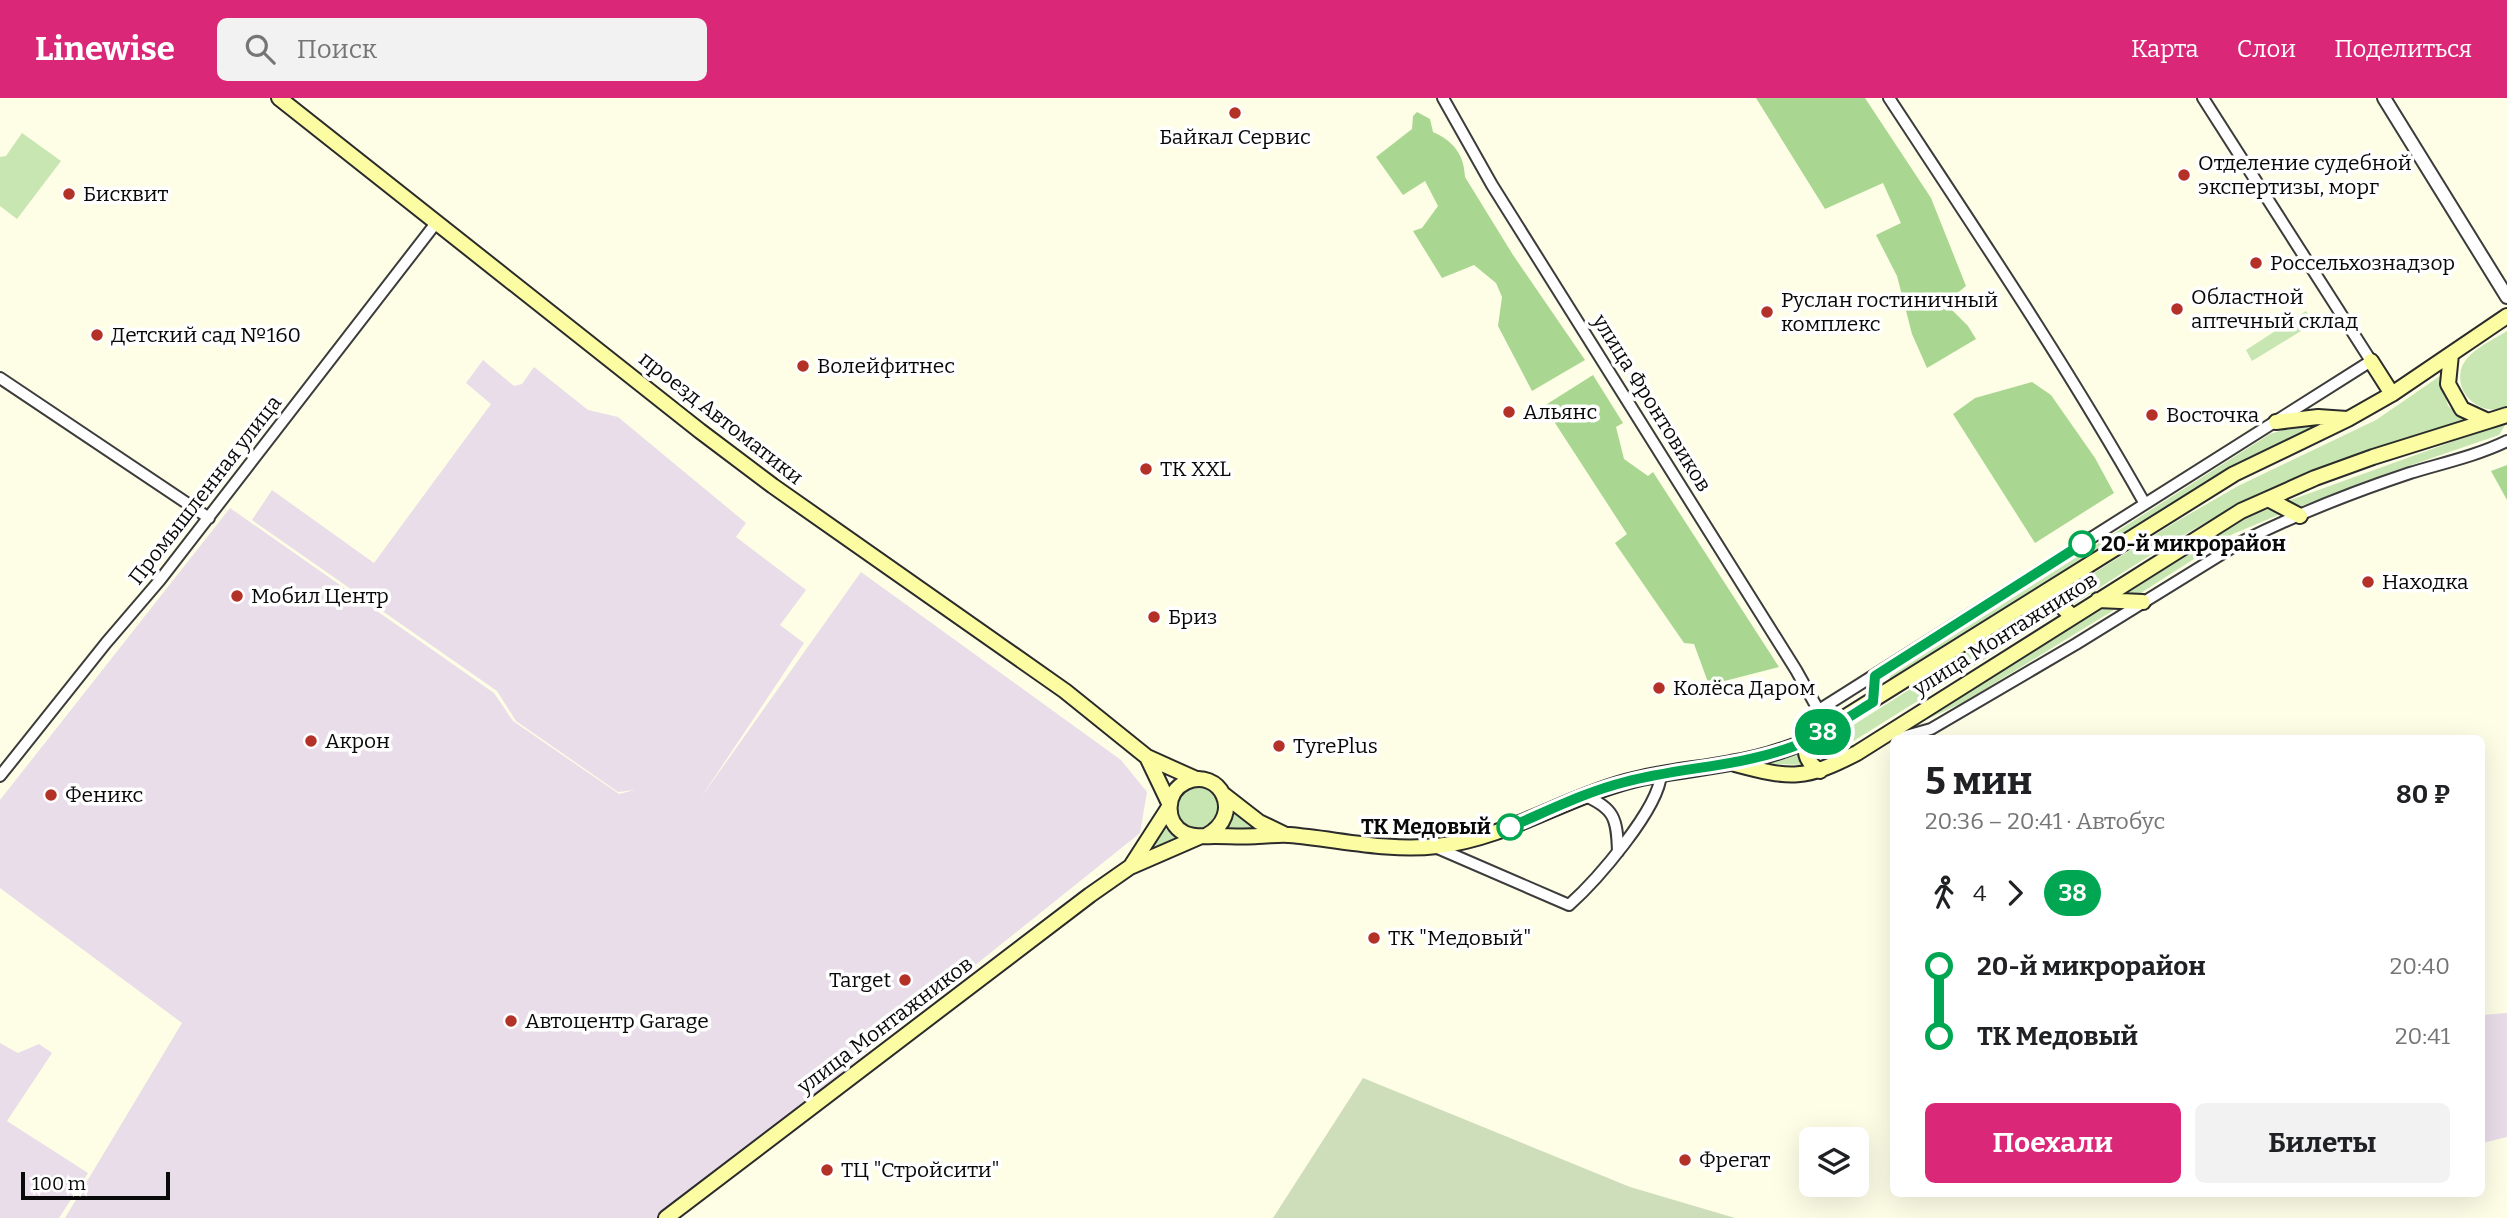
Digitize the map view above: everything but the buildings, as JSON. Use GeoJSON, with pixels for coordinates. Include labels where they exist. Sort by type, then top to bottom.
{"type":"FeatureCollection","features":[{"type":"Feature","properties":{"kind":"main road","name":"проезд Автоматики"},"geometry":{"type":"LineString","coordinates":[[279,98],[710,439],[831,529],[1065,691],[1147,757],[1196,779]]}},
{"type":"Feature","properties":{"kind":"main road","name":"улица Монтажников"},"geometry":{"type":"LineString","coordinates":[[666,1218],[1130,867],[1203,836],[1286,834],[1383,845],[1434,847],[1463,842],[1492,834],[1583,795],[1623,782],[1733,763],[1807,741],[2234,474],[2348,419],[2392,394],[2507,316]]}},
{"type":"Feature","properties":{"kind":"main road"},"geometry":{"type":"LineString","coordinates":[[2451,354],[2448,384],[2462,409],[2488,421]]}},
{"type":"Feature","properties":{"kind":"main road"},"geometry":{"type":"LineString","coordinates":[[2371,361],[2392,394]]}},
{"type":"Feature","properties":{"kind":"main road","name":"улица Монтажников"},"geometry":{"type":"LineString","coordinates":[[1892,735],[2072,615],[2241,511],[2315,478],[2373,457],[2507,415]]}},
{"type":"Feature","properties":{"kind":"main road"},"geometry":{"type":"LineString","coordinates":[[2276,422],[2318,418],[2348,419]]}},
{"type":"Feature","properties":{"kind":"main road"},"geometry":{"type":"LineString","coordinates":[[2268,499],[2300,516]]}},
{"type":"Feature","properties":{"kind":"main road"},"geometry":{"type":"LineString","coordinates":[[2055,587],[2059,604],[2072,615]]}},
{"type":"Feature","properties":{"kind":"main road"},"geometry":{"type":"LineString","coordinates":[[2098,600],[2143,602]]}},
{"type":"Feature","properties":{"kind":"main road","name":"улица Монтажников"},"geometry":{"type":"LineString","coordinates":[[1733,763],[1770,774],[1788,776],[1821,771],[1886,739]]}},
{"type":"Feature","properties":{"kind":"main road"},"geometry":{"type":"LineString","coordinates":[[1807,741],[1807,758],[1811,765],[1821,771]]}},
{"type":"Feature","properties":{"kind":"main road","name":"проезд Автоматики"},"geometry":{"type":"LineString","coordinates":[[1147,757],[1169,805]]}},
{"type":"Feature","properties":{"kind":"main road"},"geometry":{"type":"LineString","coordinates":[[1196,779],[1212,783],[1223,794],[1227,807],[1217,830],[1203,836],[1182,832],[1170,817],[1169,805],[1179,786],[1196,779]]}},
{"type":"Feature","properties":{"kind":"main road","name":"улица Монтажников"},"geometry":{"type":"LineString","coordinates":[[1223,794],[1259,822],[1286,834]]}},
{"type":"Feature","properties":{"kind":"main road","name":"улица Монтажников"},"geometry":{"type":"LineString","coordinates":[[1130,867],[1169,805]]}},
{"type":"Feature","properties":{"kind":"street","name":"улица Фронтовиков"},"geometry":{"type":"LineString","coordinates":[[1443,98],[1492,185],[1796,670],[1829,729]]}},
{"type":"Feature","properties":{"kind":"street"},"geometry":{"type":"LineString","coordinates":[[1889,98],[2038,324],[2145,504]]}},
{"type":"Feature","properties":{"kind":"street"},"geometry":{"type":"LineString","coordinates":[[1819,710],[2371,361],[2203,98]]}},
{"type":"Feature","properties":{"kind":"street"},"geometry":{"type":"LineString","coordinates":[[2384,98],[2507,297]]}},
{"type":"Feature","properties":{"kind":"street","name":"Промышленная улица"},"geometry":{"type":"LineString","coordinates":[[0,776],[209,518],[436,223]]}},
{"type":"Feature","properties":{"kind":"street"},"geometry":{"type":"LineString","coordinates":[[0,379],[209,518]]}},
{"type":"Feature","properties":{"kind":"street"},"geometry":{"type":"LineString","coordinates":[[1910,735],[1931,729],[2241,542],[2409,474],[2491,449],[2507,441]]}},
{"type":"Feature","properties":{"kind":"street"},"geometry":{"type":"LineString","coordinates":[[1873,702],[1875,676]]}},
{"type":"Feature","properties":{"kind":"street"},"geometry":{"type":"LineString","coordinates":[[1434,847],[1569,905],[1588,888],[1618,852],[1657,794],[1661,774]]}},
{"type":"Feature","properties":{"kind":"street"},"geometry":{"type":"LineString","coordinates":[[1583,795],[1602,803],[1615,818],[1618,852]]}},
{"type":"Feature","properties":{"kind":"shaded area"},"geometry":{"type":"Polygon","coordinates":[[[483,360],[514,386],[522,384],[534,367],[588,410],[618,417],[746,523],[736,537],[806,590],[780,625],[804,643],[700,799],[861,572],[1121,760],[1147,792],[1140,833],[660,1218],[65,1218],[182,1023],[0,888],[0,800],[230,508],[494,693],[513,721],[619,794],[635,790],[618,792],[516,721],[497,691],[252,520],[272,490],[374,563],[491,404],[466,383],[483,360]]]}},
{"type":"Feature","properties":{"kind":"shaded area"},"geometry":{"type":"Polygon","coordinates":[[[2507,1013],[2507,1137],[2485,1142],[2485,1015],[2507,1013]]]}},
{"type":"Feature","properties":{"kind":"shaded area"},"geometry":{"type":"Polygon","coordinates":[[[0,1043],[18,1053],[39,1044],[52,1053],[7,1121],[88,1173],[59,1218],[0,1218],[0,1043]]]}},
{"type":"Feature","properties":{"kind":"green space"},"geometry":{"type":"Polygon","coordinates":[[[1756,98],[1865,98],[1931,198],[1966,286],[1945,303],[1968,326],[1976,339],[1927,368],[1912,334],[1897,276],[1876,235],[1901,223],[1883,183],[1825,209],[1756,98]]]}},
{"type":"Feature","properties":{"kind":"green space"},"geometry":{"type":"Polygon","coordinates":[[[1417,112],[1430,119],[1433,132],[1456,149],[1465,177],[1513,255],[1585,360],[1532,391],[1498,326],[1502,297],[1496,283],[1474,265],[1442,278],[1413,231],[1422,228],[1438,206],[1425,181],[1403,195],[1376,157],[1412,129],[1413,116],[1417,112]]]}},
{"type":"Feature","properties":{"kind":"green space"},"geometry":{"type":"Polygon","coordinates":[[[22,133],[61,161],[17,219],[0,206],[0,157],[6,156],[22,133]]]}},
{"type":"Feature","properties":{"kind":"green space"},"geometry":{"type":"Polygon","coordinates":[[[2306,311],[2314,323],[2252,361],[2246,350],[2306,311]]]}},
{"type":"Feature","properties":{"kind":"green space"},"geometry":{"type":"Polygon","coordinates":[[[2507,331],[2507,407],[2481,407],[2462,389],[2461,370],[2474,352],[2507,331]]]}},
{"type":"Feature","properties":{"kind":"green space"},"geometry":{"type":"Polygon","coordinates":[[[1593,375],[1623,423],[1616,427],[1624,459],[1648,476],[1653,472],[1779,667],[1709,685],[1694,644],[1684,643],[1615,543],[1627,534],[1544,406],[1593,375]]]}},
{"type":"Feature","properties":{"kind":"green space"},"geometry":{"type":"Polygon","coordinates":[[[2440,376],[2448,406],[2466,420],[2272,488],[2179,538],[2071,606],[2066,604],[2062,593],[2174,523],[2238,486],[2376,420],[2440,376]]]}},
{"type":"Feature","properties":{"kind":"green space"},"geometry":{"type":"Polygon","coordinates":[[[2032,382],[2051,395],[2095,458],[2114,493],[2035,543],[1953,414],[1975,398],[2032,382]]]}},
{"type":"Feature","properties":{"kind":"green space"},"geometry":{"type":"Polygon","coordinates":[[[2507,422],[2499,435],[2301,506],[2288,501],[2507,422]]]}},
{"type":"Feature","properties":{"kind":"green space"},"geometry":{"type":"Polygon","coordinates":[[[2321,426],[2241,461],[1888,684],[1890,676],[2270,434],[2289,428],[2321,426]]]}},
{"type":"Feature","properties":{"kind":"green space"},"geometry":{"type":"Polygon","coordinates":[[[2507,465],[2507,500],[2491,471],[2507,465]]]}},
{"type":"Feature","properties":{"kind":"green space"},"geometry":{"type":"Polygon","coordinates":[[[2271,508],[2283,513],[2233,534],[2133,598],[2116,597],[2230,525],[2271,508]]]}},
{"type":"Feature","properties":{"kind":"green space"},"geometry":{"type":"Polygon","coordinates":[[[2049,601],[2057,614],[1852,742],[1816,761],[1811,749],[1844,731],[2049,601]]]}},
{"type":"Feature","properties":{"kind":"green space"},"geometry":{"type":"Polygon","coordinates":[[[2106,603],[2122,605],[1964,702],[1904,730],[2106,603]]]}},
{"type":"Feature","properties":{"kind":"green space"},"geometry":{"type":"Polygon","coordinates":[[[1801,753],[1804,765],[1751,763],[1801,753]]]}},
{"type":"Feature","properties":{"kind":"green space"},"geometry":{"type":"Polygon","coordinates":[[[1197,786],[1212,792],[1218,807],[1212,822],[1197,828],[1182,822],[1176,807],[1182,792],[1197,786]]]}},
{"type":"Feature","properties":{"kind":"green space"},"geometry":{"type":"Polygon","coordinates":[[[1234,812],[1271,832],[1227,830],[1234,812]]]}},
{"type":"Feature","properties":{"kind":"green space"},"geometry":{"type":"Polygon","coordinates":[[[1165,828],[1176,840],[1147,855],[1165,828]]]}},
{"type":"Feature","properties":{"kind":"green space"},"geometry":{"type":"Polygon","coordinates":[[[1363,1078],[1630,1187],[1735,1218],[1273,1218],[1363,1078]]]}},
{"type":"Feature","properties":{"kind":"bus line","name":"38"},"geometry":{"type":"LineString","coordinates":[[1510,827],[1583,795],[1623,782],[1680,770],[1733,763],[1807,741],[1873,702],[1875,676],[2082,544]]}},
{"type":"Feature","properties":{"kind":"place","name":"Байкал Сервис"},"geometry":{"type":"Point","coordinates":[1235,113]}},
{"type":"Feature","properties":{"kind":"place","name":"Отделение судебной экспертизы, морг"},"geometry":{"type":"Point","coordinates":[2184,175]}},
{"type":"Feature","properties":{"kind":"place","name":"Бисквит"},"geometry":{"type":"Point","coordinates":[69,194]}},
{"type":"Feature","properties":{"kind":"place","name":"Россельхознадзор"},"geometry":{"type":"Point","coordinates":[2256,263]}},
{"type":"Feature","properties":{"kind":"place","name":"Областной аптечный склад"},"geometry":{"type":"Point","coordinates":[2177,309]}},
{"type":"Feature","properties":{"kind":"place","name":"Руслан гостиничный комплекс"},"geometry":{"type":"Point","coordinates":[1767,312]}},
{"type":"Feature","properties":{"kind":"place","name":"Детский сад №160"},"geometry":{"type":"Point","coordinates":[97,335]}},
{"type":"Feature","properties":{"kind":"place","name":"Волейфитнес"},"geometry":{"type":"Point","coordinates":[803,366]}},
{"type":"Feature","properties":{"kind":"place","name":"Альянс"},"geometry":{"type":"Point","coordinates":[1509,412]}},
{"type":"Feature","properties":{"kind":"place","name":"Восточка"},"geometry":{"type":"Point","coordinates":[2152,415]}},
{"type":"Feature","properties":{"kind":"place","name":"ТК XXL"},"geometry":{"type":"Point","coordinates":[1146,469]}},
{"type":"Feature","properties":{"kind":"place","name":"20-й микрорайон"},"geometry":{"type":"Point","coordinates":[2082,544]}},
{"type":"Feature","properties":{"kind":"place","name":"Находка"},"geometry":{"type":"Point","coordinates":[2368,582]}},
{"type":"Feature","properties":{"kind":"place","name":"Мобил Центр"},"geometry":{"type":"Point","coordinates":[237,596]}},
{"type":"Feature","properties":{"kind":"place","name":"Бриз"},"geometry":{"type":"Point","coordinates":[1154,617]}},
{"type":"Feature","properties":{"kind":"place","name":"Колёса Даром"},"geometry":{"type":"Point","coordinates":[1659,688]}},
{"type":"Feature","properties":{"kind":"place","name":"Акрон"},"geometry":{"type":"Point","coordinates":[311,741]}},
{"type":"Feature","properties":{"kind":"place","name":"TyrePlus"},"geometry":{"type":"Point","coordinates":[1279,746]}},
{"type":"Feature","properties":{"kind":"place","name":"Феникс"},"geometry":{"type":"Point","coordinates":[51,795]}},
{"type":"Feature","properties":{"kind":"place","name":"ТК Медовый"},"geometry":{"type":"Point","coordinates":[1510,827]}},
{"type":"Feature","properties":{"kind":"place","name":"ТК \"Медовый\""},"geometry":{"type":"Point","coordinates":[1374,938]}},
{"type":"Feature","properties":{"kind":"place","name":"Target"},"geometry":{"type":"Point","coordinates":[905,980]}},
{"type":"Feature","properties":{"kind":"place","name":"Автоцентр Garage"},"geometry":{"type":"Point","coordinates":[511,1021]}},
{"type":"Feature","properties":{"kind":"place","name":"Фрегат"},"geometry":{"type":"Point","coordinates":[1685,1160]}},
{"type":"Feature","properties":{"kind":"place","name":"ТЦ \"Стройсити\""},"geometry":{"type":"Point","coordinates":[827,1170]}}]}
